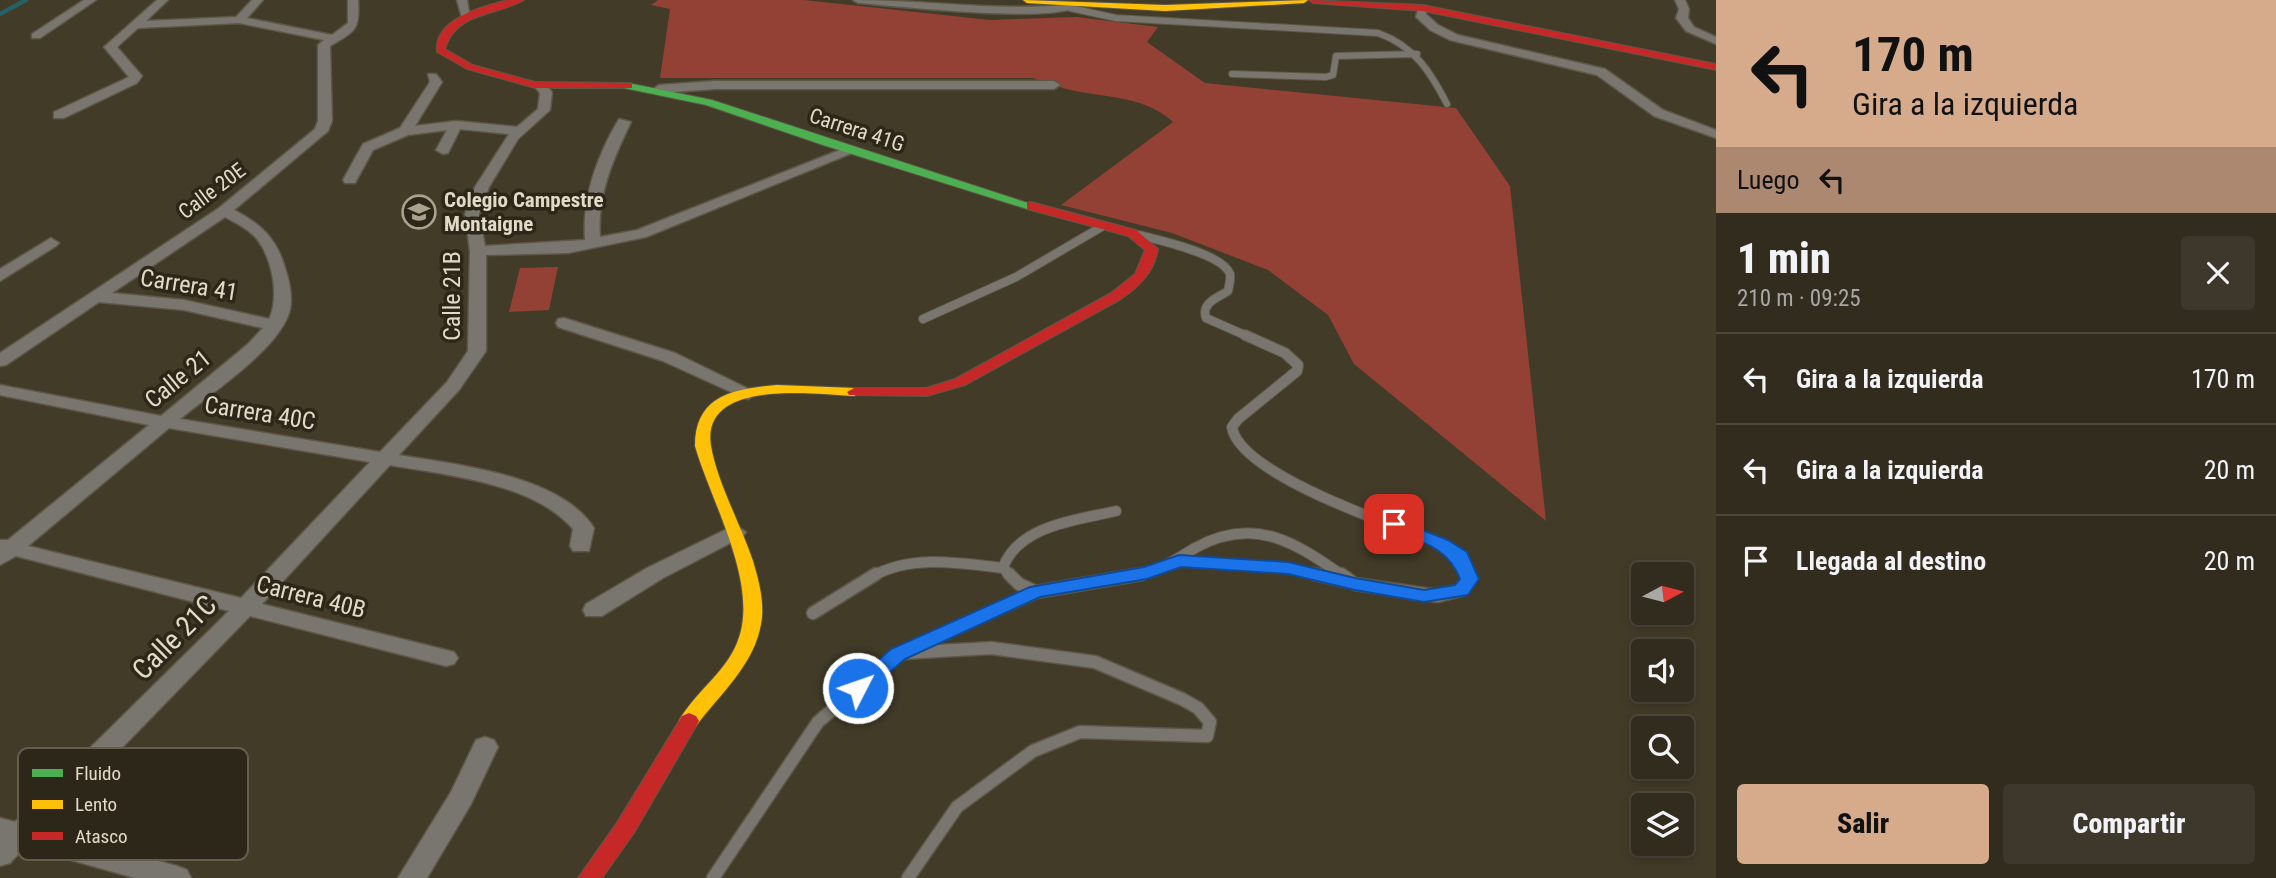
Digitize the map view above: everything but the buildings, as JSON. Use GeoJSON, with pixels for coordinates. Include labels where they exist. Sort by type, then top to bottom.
{"type":"FeatureCollection","features":[{"type":"Feature","properties":{"kind":"main road"},"geometry":{"type":"LineString","coordinates":[[520,0],[464,8],[443,39],[441,53],[454,62],[540,86]]}},
{"type":"Feature","properties":{"kind":"main road"},"geometry":{"type":"LineString","coordinates":[[1035,1],[1071,7],[1304,0]]}},
{"type":"Feature","properties":{"kind":"main road"},"geometry":{"type":"LineString","coordinates":[[1313,0],[1428,4],[1716,60]]}},
{"type":"Feature","properties":{"kind":"main road"},"geometry":{"type":"LineString","coordinates":[[1428,4],[1716,67]]}},
{"type":"Feature","properties":{"kind":"main road","name":"Carrera 41G"},"geometry":{"type":"LineString","coordinates":[[540,86],[584,83],[659,89],[850,151],[1132,233],[1152,249],[1151,264],[1126,290],[963,381],[928,392],[897,394],[780,390],[748,393]]}},
{"type":"Feature","properties":{"kind":"main road"},"geometry":{"type":"LineString","coordinates":[[589,878],[624,830],[687,720],[741,652],[751,630],[750,605],[735,532],[713,484],[701,440],[706,421],[721,403],[748,393]]}},
{"type":"Feature","properties":{"kind":"street"},"geometry":{"type":"LineString","coordinates":[[36,36],[91,0]]}},
{"type":"Feature","properties":{"kind":"street"},"geometry":{"type":"LineString","coordinates":[[59,115],[133,80],[136,76],[131,67],[110,47],[163,0]]}},
{"type":"Feature","properties":{"kind":"street"},"geometry":{"type":"LineString","coordinates":[[239,20],[258,0]]}},
{"type":"Feature","properties":{"kind":"street"},"geometry":{"type":"LineString","coordinates":[[133,25],[239,20],[330,38],[349,30],[354,23],[353,0]]}},
{"type":"Feature","properties":{"kind":"street"},"geometry":{"type":"LineString","coordinates":[[858,0],[1025,12],[1071,7]]}},
{"type":"Feature","properties":{"kind":"street"},"geometry":{"type":"LineString","coordinates":[[1681,0],[1684,9],[1682,18],[1690,29],[1716,41]]}},
{"type":"Feature","properties":{"kind":"street"},"geometry":{"type":"LineString","coordinates":[[1428,4],[1420,15],[1425,22],[1442,31],[1478,44],[1600,72],[1621,81],[1640,102],[1655,112],[1716,134]]}},
{"type":"Feature","properties":{"kind":"street","name":"Calle 20E"},"geometry":{"type":"LineString","coordinates":[[0,361],[223,211],[321,131],[325,121],[324,44],[330,38]]}},
{"type":"Feature","properties":{"kind":"street"},"geometry":{"type":"LineString","coordinates":[[405,131],[436,82],[432,77]]}},
{"type":"Feature","properties":{"kind":"street"},"geometry":{"type":"LineString","coordinates":[[659,89],[715,85],[1054,85]]}},
{"type":"Feature","properties":{"kind":"street","name":"Calle 21B"},"geometry":{"type":"LineString","coordinates":[[388,459],[453,386],[477,351],[478,251],[472,214],[482,187],[520,131],[544,110],[546,92],[540,86]]}},
{"type":"Feature","properties":{"kind":"street"},"geometry":{"type":"LineString","coordinates":[[593,244],[590,217],[596,180],[624,122]]}},
{"type":"Feature","properties":{"kind":"street"},"geometry":{"type":"LineString","coordinates":[[443,150],[456,125]]}},
{"type":"Feature","properties":{"kind":"street"},"geometry":{"type":"LineString","coordinates":[[350,180],[368,147],[405,131],[456,125],[520,131]]}},
{"type":"Feature","properties":{"kind":"street"},"geometry":{"type":"LineString","coordinates":[[478,251],[593,244],[641,234],[850,151]]}},
{"type":"Feature","properties":{"kind":"street","name":"Calle 21"},"geometry":{"type":"LineString","coordinates":[[4,551],[253,349],[274,325],[281,313],[284,289],[265,238],[238,218],[223,211]]}},
{"type":"Feature","properties":{"kind":"street"},"geometry":{"type":"LineString","coordinates":[[0,276],[51,243]]}},
{"type":"Feature","properties":{"kind":"street","name":"Carrera 41"},"geometry":{"type":"LineString","coordinates":[[96,297],[184,305],[274,325]]}},
{"type":"Feature","properties":{"kind":"street"},"geometry":{"type":"LineString","coordinates":[[564,323],[669,357],[748,393]]}},
{"type":"Feature","properties":{"kind":"street","name":"Carrera 40C"},"geometry":{"type":"LineString","coordinates":[[0,390],[164,422],[471,473],[533,492],[572,513],[584,528],[581,546]]}},
{"type":"Feature","properties":{"kind":"street","name":"Calle 21C"},"geometry":{"type":"LineString","coordinates":[[98,748],[245,608],[388,459]]}},
{"type":"Feature","properties":{"kind":"street"},"geometry":{"type":"LineString","coordinates":[[594,610],[655,573],[735,532]]}},
{"type":"Feature","properties":{"kind":"street","name":"Carrera 40B"},"geometry":{"type":"LineString","coordinates":[[4,551],[446,658]]}},
{"type":"Feature","properties":{"kind":"street"},"geometry":{"type":"LineString","coordinates":[[412,878],[463,797],[485,747]]}},
{"type":"Feature","properties":{"kind":"street","name":"Calle 21C"},"geometry":{"type":"LineString","coordinates":[[0,855],[9,832]]}},
{"type":"Feature","properties":{"kind":"street"},"geometry":{"type":"LineString","coordinates":[[111,860],[177,878]]}},
{"type":"Feature","properties":{"kind":"lane"},"geometry":{"type":"LineString","coordinates":[[1071,7],[1116,18],[1378,33],[1407,44],[1424,60],[1447,104]]}},
{"type":"Feature","properties":{"kind":"lane"},"geometry":{"type":"LineString","coordinates":[[1232,74],[1326,77],[1333,75],[1336,57],[1345,54],[1417,54]]}},
{"type":"Feature","properties":{"kind":"lane"},"geometry":{"type":"LineString","coordinates":[[923,319],[993,290],[1104,226]]}},
{"type":"Feature","properties":{"kind":"lane"},"geometry":{"type":"LineString","coordinates":[[1132,233],[1204,257],[1227,269],[1230,277],[1228,291],[1207,304],[1204,312],[1206,318],[1285,353],[1298,365],[1297,371],[1238,419],[1232,428],[1234,441],[1251,456],[1298,485],[1442,544],[1461,556],[1469,579],[1461,590],[1438,596],[1355,584],[1288,568],[1179,561]]}},
{"type":"Feature","properties":{"kind":"lane"},"geometry":{"type":"LineString","coordinates":[[1003,568],[1011,549],[1023,540],[1054,527],[1116,511]]}},
{"type":"Feature","properties":{"kind":"lane"},"geometry":{"type":"LineString","coordinates":[[713,878],[818,722],[898,654],[1036,592],[1147,573],[1179,561],[1196,548],[1236,533],[1255,531],[1303,547],[1355,584]]}},
{"type":"Feature","properties":{"kind":"lane"},"geometry":{"type":"LineString","coordinates":[[813,613],[881,572],[933,562],[1003,568],[1019,584],[1036,592]]}},
{"type":"Feature","properties":{"kind":"lane"},"geometry":{"type":"LineString","coordinates":[[898,654],[990,648],[1095,662],[1182,699],[1198,708],[1210,722],[1207,736],[1080,732],[1033,751],[957,807],[908,878]]}},
{"type":"Feature","properties":{"kind":"shaded area"},"geometry":{"type":"Polygon","coordinates":[[[658,0],[804,0],[990,20],[1077,17],[1158,27],[1147,42],[1205,83],[1456,108],[1510,186],[1546,521],[1354,364],[1328,315],[1268,270],[1172,233],[1061,205],[1173,122],[1163,114],[1140,103],[1070,90],[1033,78],[660,78],[670,9],[651,5],[658,0]]]}},
{"type":"Feature","properties":{"kind":"shaded area"},"geometry":{"type":"Polygon","coordinates":[[[558,267],[549,310],[509,312],[520,268],[558,267]]]}},
{"type":"Feature","properties":{"kind":"waterway"},"geometry":{"type":"LineString","coordinates":[[0,14],[26,0]]}},
{"type":"Feature","properties":{"kind":"traffic: fast"},"geometry":{"type":"LineString","coordinates":[[628,86],[708,102],[827,143],[1031,206]]}},
{"type":"Feature","properties":{"kind":"traffic: slow"},"geometry":{"type":"LineString","coordinates":[[1027,0],[1165,8],[1304,0]]}},
{"type":"Feature","properties":{"kind":"traffic: slow"},"geometry":{"type":"LineString","coordinates":[[689,721],[742,653],[752,621],[752,597],[747,571],[703,446],[703,430],[709,414],[720,403],[755,391],[798,389],[854,392]]}},
{"type":"Feature","properties":{"kind":"traffic: jam"},"geometry":{"type":"LineString","coordinates":[[520,0],[484,10],[460,21],[443,39],[440,50],[470,67],[535,85],[628,86]]}},
{"type":"Feature","properties":{"kind":"traffic: jam"},"geometry":{"type":"LineString","coordinates":[[1313,0],[1423,8],[1716,67]]}},
{"type":"Feature","properties":{"kind":"traffic: jam"},"geometry":{"type":"LineString","coordinates":[[854,392],[927,392],[960,382],[1116,296],[1135,282],[1148,264],[1152,249],[1132,233],[1031,206]]}},
{"type":"Feature","properties":{"kind":"traffic: jam"},"geometry":{"type":"LineString","coordinates":[[589,878],[626,827],[689,721]]}},
{"type":"Feature","properties":{"kind":"place","name":"Colegio Campestre Montaigne"},"geometry":{"type":"Point","coordinates":[419,212]}},
{"type":"Feature","properties":{"kind":"route"},"geometry":{"type":"LineString","coordinates":[[858,688],[898,654],[1036,592],[1147,573],[1179,561],[1288,568],[1321,573],[1387,591],[1424,596],[1438,596],[1461,590],[1469,579],[1461,556],[1442,544],[1394,524]]}}]}
